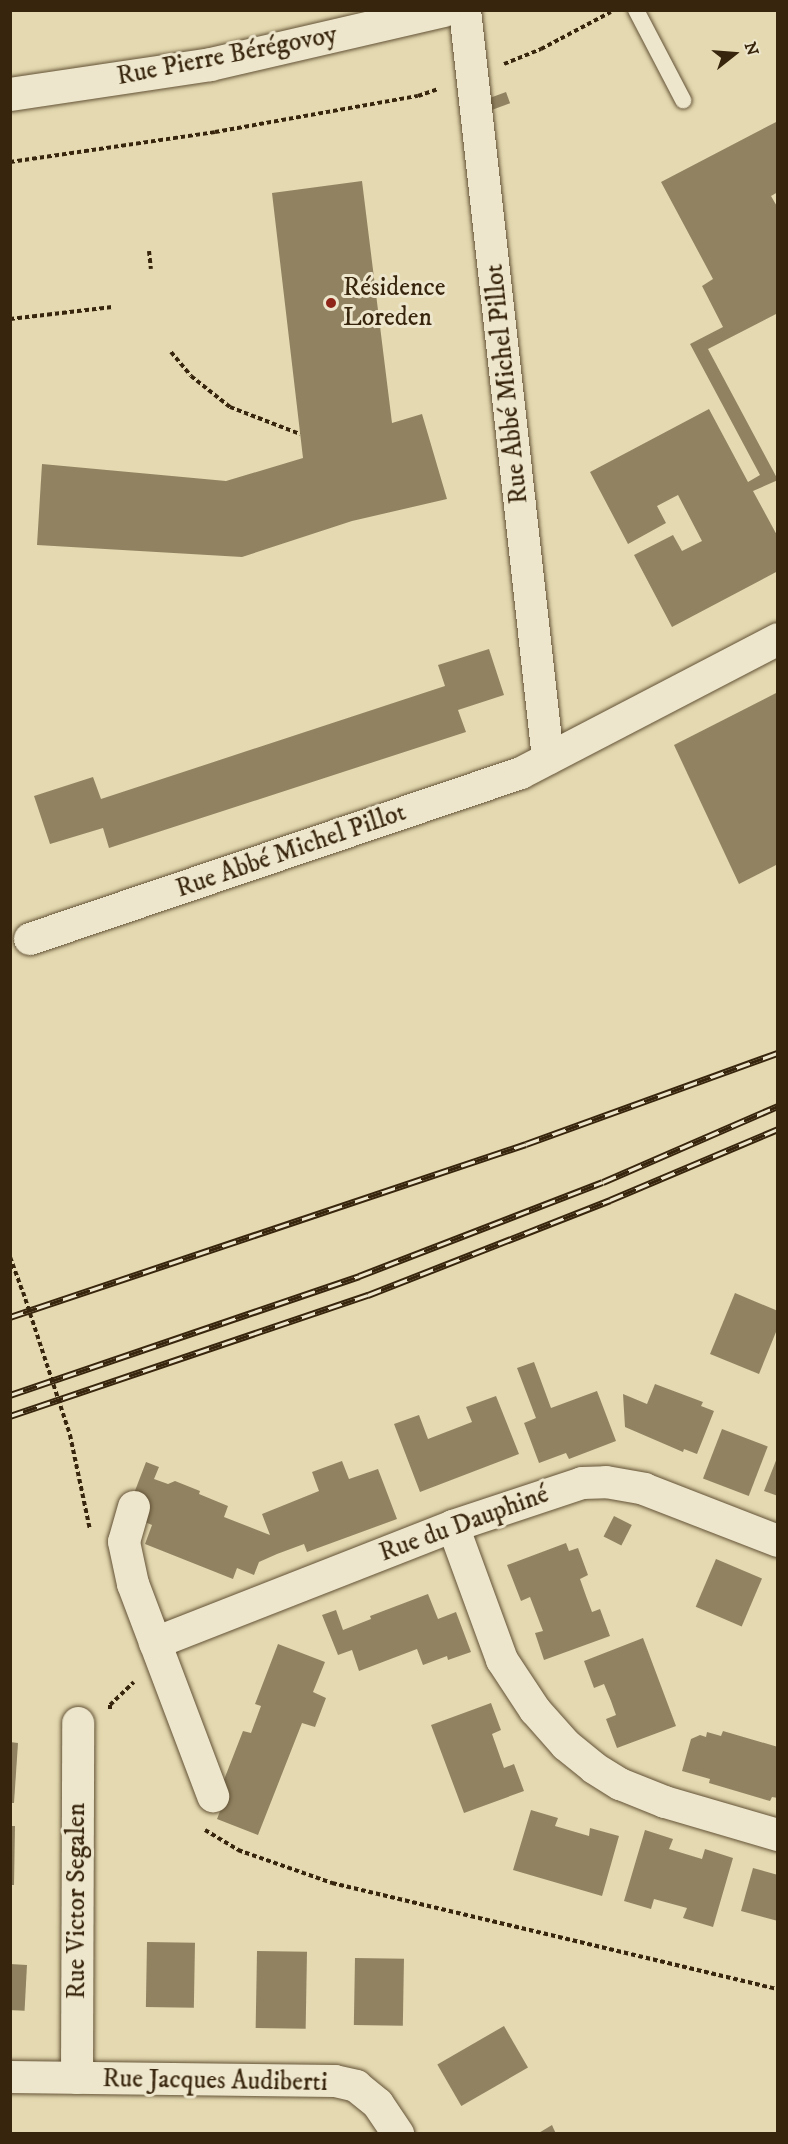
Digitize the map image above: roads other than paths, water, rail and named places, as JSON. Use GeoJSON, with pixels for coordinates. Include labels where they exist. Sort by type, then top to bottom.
{"type":"FeatureCollection","features":[{"type":"Feature","properties":{"kind":"street","name":"Rue Pierre Bérégovoy"},"geometry":{"type":"LineString","coordinates":[[10,94],[210,64],[443,10]]}},
{"type":"Feature","properties":{"kind":"street","name":"Rue Abbé Michel Pillot"},"geometry":{"type":"LineString","coordinates":[[465,10],[548,758]]}},
{"type":"Feature","properties":{"kind":"street","name":"Rue Abbé Michel Pillot"},"geometry":{"type":"LineString","coordinates":[[30,939],[520,773],[777,639]]}},
{"type":"Feature","properties":{"kind":"street","name":"Rue du Dauphiné"},"geometry":{"type":"LineString","coordinates":[[155,1642],[453,1526],[555,1490],[582,1483],[606,1482],[660,1494],[777,1541]]}},
{"type":"Feature","properties":{"kind":"street"},"geometry":{"type":"LineString","coordinates":[[134,1507],[124,1542],[133,1584],[213,1796]]}},
{"type":"Feature","properties":{"kind":"street"},"geometry":{"type":"LineString","coordinates":[[453,1526],[502,1660],[529,1702],[566,1745],[594,1768],[620,1784],[665,1802],[777,1835]]}},
{"type":"Feature","properties":{"kind":"street","name":"Rue Victor Segalen"},"geometry":{"type":"LineString","coordinates":[[77,2078],[78,1723]]}},
{"type":"Feature","properties":{"kind":"street","name":"Rue Jacques Audiberti"},"geometry":{"type":"LineString","coordinates":[[10,2077],[335,2081],[356,2086],[378,2104],[398,2133]]}},
{"type":"Feature","properties":{"kind":"lane"},"geometry":{"type":"LineString","coordinates":[[636,10],[683,100]]}},
{"type":"Feature","properties":{"kind":"railway"},"geometry":{"type":"LineString","coordinates":[[10,1317],[526,1144],[778,1053]]}},
{"type":"Feature","properties":{"kind":"railway"},"geometry":{"type":"LineString","coordinates":[[10,1395],[359,1276],[603,1182],[778,1106]]}},
{"type":"Feature","properties":{"kind":"railway"},"geometry":{"type":"LineString","coordinates":[[10,1416],[368,1295],[610,1200],[778,1129]]}},
{"type":"Feature","properties":{"kind":"place","name":"Résidence Loreden"},"geometry":{"type":"Point","coordinates":[331,303]}}]}
